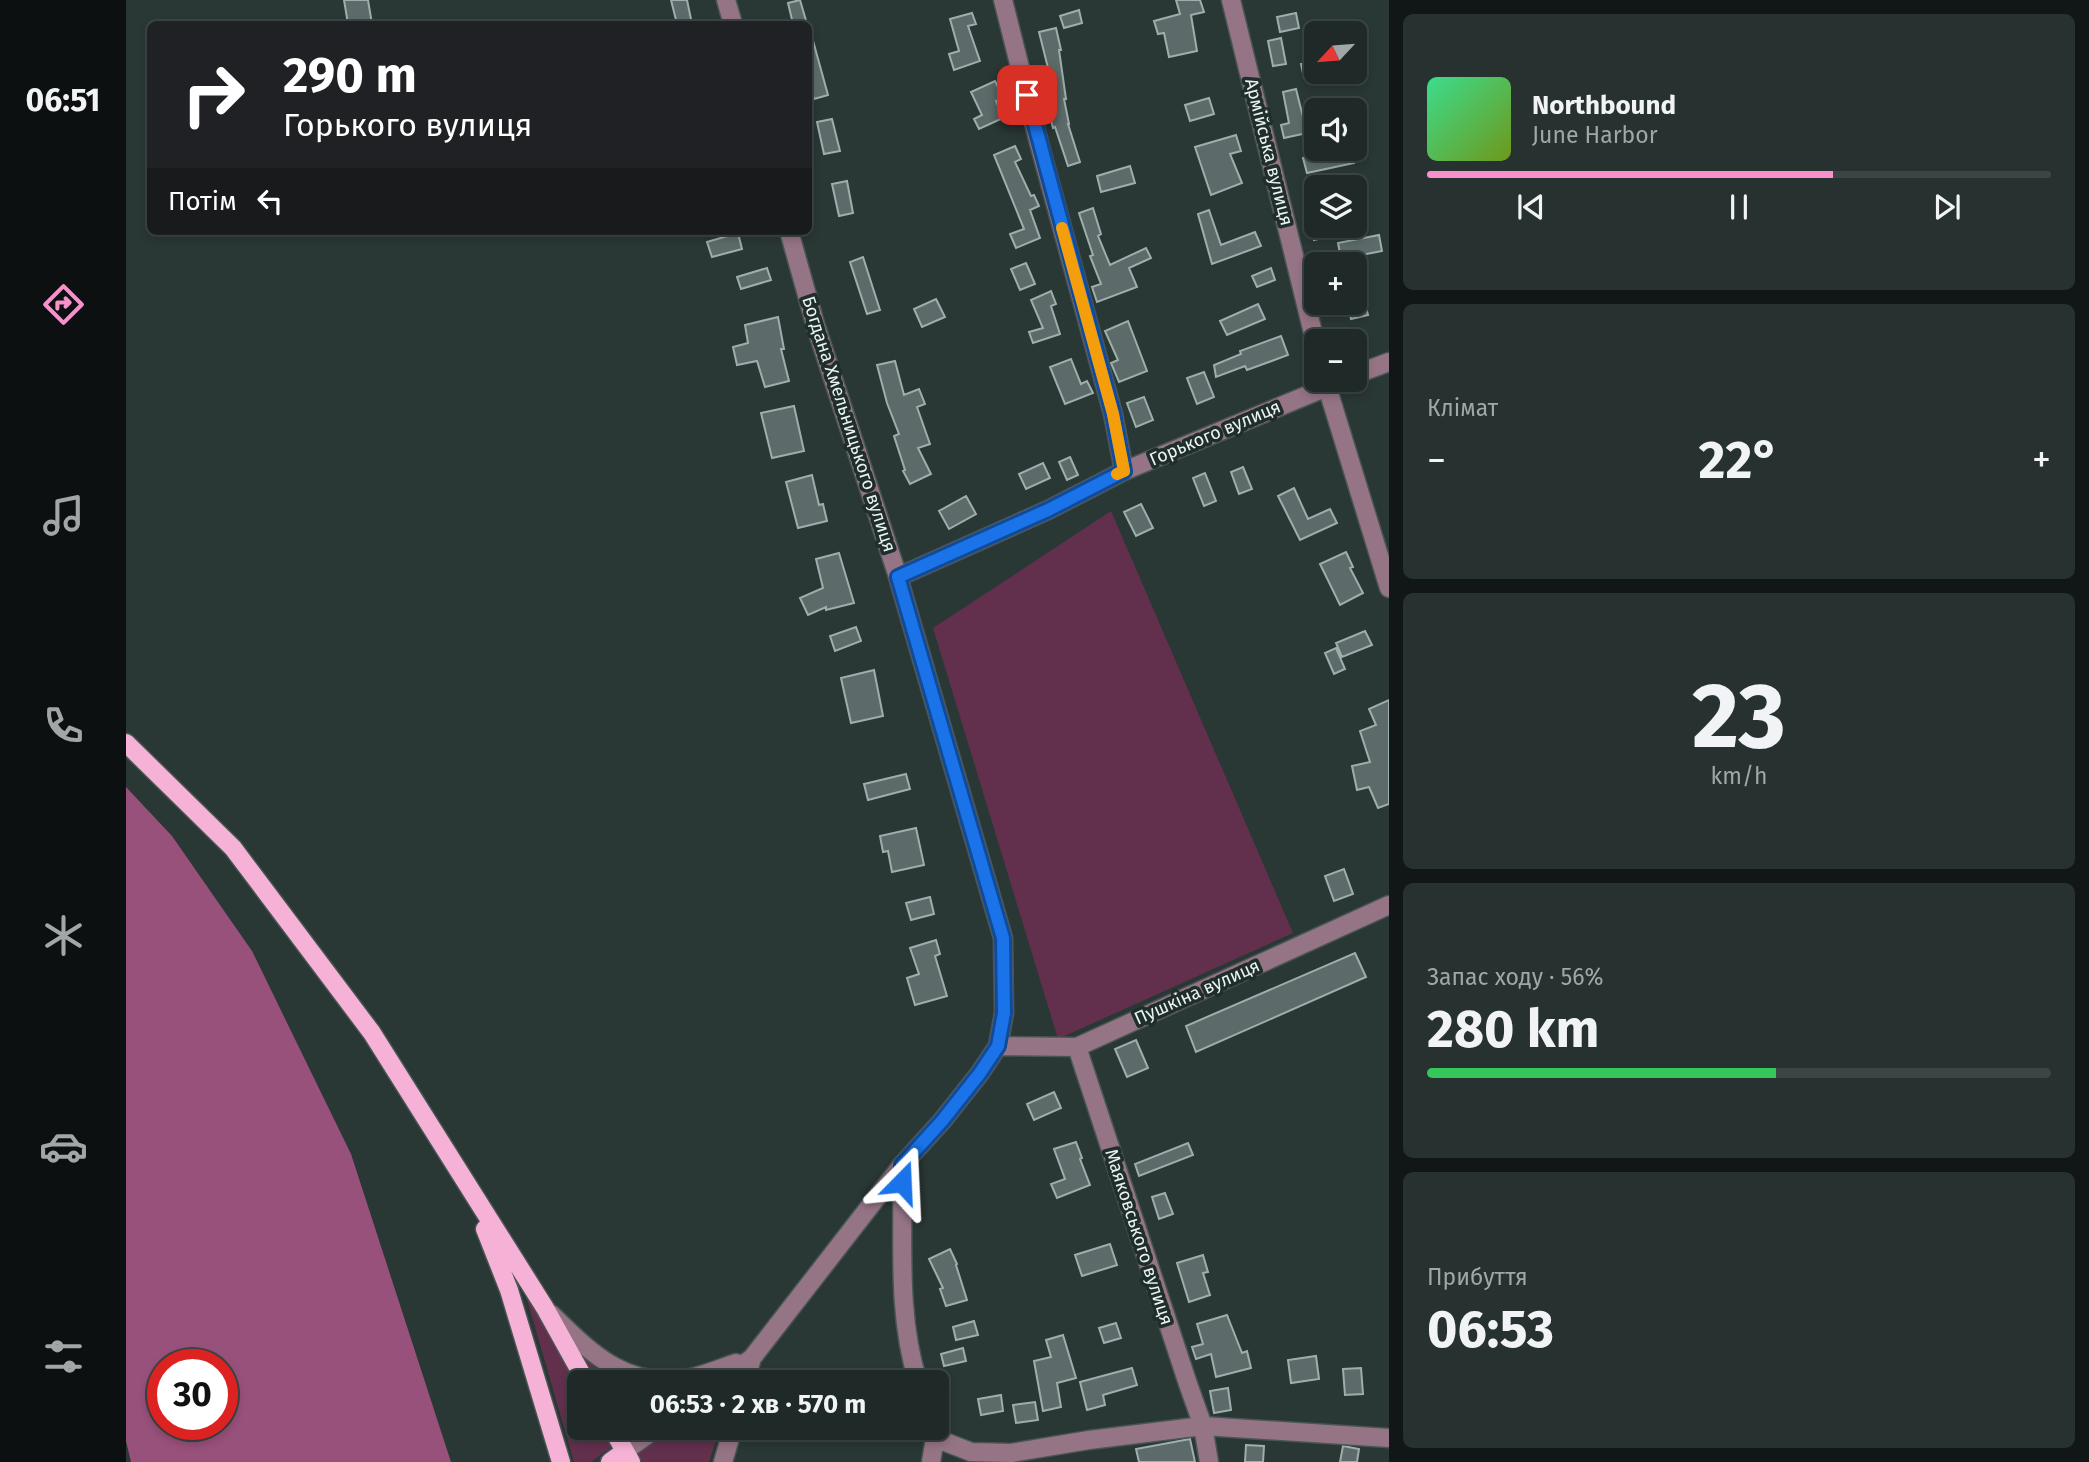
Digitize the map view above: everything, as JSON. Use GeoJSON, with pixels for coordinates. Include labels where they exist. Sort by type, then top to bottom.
{"type":"FeatureCollection","features":[{"type":"Feature","properties":{"kind":"main road"},"geometry":{"type":"LineString","coordinates":[[126,743],[233,848],[372,1033],[545,1308],[579,1370]]}},
{"type":"Feature","properties":{"kind":"main road"},"geometry":{"type":"LineString","coordinates":[[470,1189],[509,1290],[561,1462]]}},
{"type":"Feature","properties":{"kind":"main road"},"geometry":{"type":"LineString","coordinates":[[616,1440],[622,1458]]}},
{"type":"Feature","properties":{"kind":"street"},"geometry":{"type":"LineString","coordinates":[[726,0],[732,21]]}},
{"type":"Feature","properties":{"kind":"street"},"geometry":{"type":"LineString","coordinates":[[1003,0],[1113,414],[1124,471]]}},
{"type":"Feature","properties":{"kind":"street","name":"Армійська вулиця"},"geometry":{"type":"LineString","coordinates":[[1231,0],[1312,329]]}},
{"type":"Feature","properties":{"kind":"street","name":"Богдана Хмельницького вулиця"},"geometry":{"type":"LineString","coordinates":[[752,1358],[902,1165],[942,1121],[998,1046],[1004,1013],[1003,938],[898,577],[816,327],[790,235]]}},
{"type":"Feature","properties":{"kind":"street"},"geometry":{"type":"LineString","coordinates":[[1367,370],[1389,362]]}},
{"type":"Feature","properties":{"kind":"street","name":"Горького вулиця"},"geometry":{"type":"LineString","coordinates":[[898,577],[1048,510],[1124,471],[1304,392]]}},
{"type":"Feature","properties":{"kind":"street"},"geometry":{"type":"LineString","coordinates":[[1328,392],[1389,588]]}},
{"type":"Feature","properties":{"kind":"street","name":"Пушкіна вулиця"},"geometry":{"type":"LineString","coordinates":[[998,1046],[1077,1047],[1389,905]]}},
{"type":"Feature","properties":{"kind":"street","name":"Маяковського вулиця"},"geometry":{"type":"LineString","coordinates":[[1077,1047],[1203,1426],[1209,1462]]}},
{"type":"Feature","properties":{"kind":"street"},"geometry":{"type":"LineString","coordinates":[[902,1165],[902,1260],[909,1354],[914,1370]]}},
{"type":"Feature","properties":{"kind":"street"},"geometry":{"type":"LineString","coordinates":[[545,1308],[589,1352],[615,1368],[642,1378],[691,1378],[752,1358]]}},
{"type":"Feature","properties":{"kind":"street"},"geometry":{"type":"LineString","coordinates":[[736,1370],[752,1358]]}},
{"type":"Feature","properties":{"kind":"street"},"geometry":{"type":"LineString","coordinates":[[749,1370],[752,1358]]}},
{"type":"Feature","properties":{"kind":"street"},"geometry":{"type":"LineString","coordinates":[[947,1440],[971,1452],[1011,1453],[1203,1426],[1389,1438]]}},
{"type":"Feature","properties":{"kind":"street"},"geometry":{"type":"LineString","coordinates":[[622,1458],[643,1440]]}},
{"type":"Feature","properties":{"kind":"street"},"geometry":{"type":"LineString","coordinates":[[723,1462],[729,1440]]}},
{"type":"Feature","properties":{"kind":"street"},"geometry":{"type":"LineString","coordinates":[[931,1462],[933,1440]]}},
{"type":"Feature","properties":{"kind":"shaded area"},"geometry":{"type":"Polygon","coordinates":[[[1111,511],[1293,933],[1058,1039],[933,628],[1111,511]]]}},
{"type":"Feature","properties":{"kind":"shaded area"},"geometry":{"type":"Polygon","coordinates":[[[126,787],[172,836],[252,951],[351,1154],[451,1462],[131,1462],[126,1441],[126,787]]]}},
{"type":"Feature","properties":{"kind":"shaded area"},"geometry":{"type":"Polygon","coordinates":[[[524,1289],[569,1370],[567,1438],[524,1289]]]}},
{"type":"Feature","properties":{"kind":"shaded area"},"geometry":{"type":"Polygon","coordinates":[[[571,1342],[598,1370],[586,1370],[571,1342]]]}},
{"type":"Feature","properties":{"kind":"shaded area"},"geometry":{"type":"Polygon","coordinates":[[[568,1440],[608,1440],[612,1447],[591,1462],[574,1462],[568,1440]]]}},
{"type":"Feature","properties":{"kind":"shaded area"},"geometry":{"type":"Polygon","coordinates":[[[657,1440],[716,1440],[709,1462],[638,1462],[634,1456],[657,1440]]]}},
{"type":"Feature","properties":{"kind":"building"},"geometry":{"type":"Polygon","coordinates":[[[344,0],[368,0],[372,21],[348,21],[344,0]]]}},
{"type":"Feature","properties":{"kind":"building"},"geometry":{"type":"Polygon","coordinates":[[[671,0],[687,0],[691,21],[676,21],[671,0]]]}},
{"type":"Feature","properties":{"kind":"building"},"geometry":{"type":"Polygon","coordinates":[[[800,0],[806,21],[792,21],[788,3],[800,0]]]}},
{"type":"Feature","properties":{"kind":"building"},"geometry":{"type":"Polygon","coordinates":[[[1176,0],[1200,0],[1204,12],[1191,15],[1197,51],[1169,57],[1164,33],[1158,34],[1154,21],[1180,14],[1176,0]]]}},
{"type":"Feature","properties":{"kind":"building"},"geometry":{"type":"Polygon","coordinates":[[[1079,10],[1082,23],[1064,28],[1060,16],[1079,10]]]}},
{"type":"Feature","properties":{"kind":"building"},"geometry":{"type":"Polygon","coordinates":[[[972,13],[976,24],[968,26],[980,61],[954,70],[949,54],[959,51],[950,19],[972,13]]]}},
{"type":"Feature","properties":{"kind":"building"},"geometry":{"type":"Polygon","coordinates":[[[1296,13],[1299,28],[1280,32],[1277,17],[1296,13]]]}},
{"type":"Feature","properties":{"kind":"building"},"geometry":{"type":"Polygon","coordinates":[[[1056,28],[1061,50],[1068,124],[1080,162],[1068,166],[1047,106],[1051,105],[1045,69],[1048,68],[1039,32],[1056,28]]]}},
{"type":"Feature","properties":{"kind":"building"},"geometry":{"type":"Polygon","coordinates":[[[812,37],[828,95],[814,99],[812,93],[812,37]]]}},
{"type":"Feature","properties":{"kind":"building"},"geometry":{"type":"Polygon","coordinates":[[[1281,38],[1286,64],[1273,66],[1268,41],[1281,38]]]}},
{"type":"Feature","properties":{"kind":"building"},"geometry":{"type":"Polygon","coordinates":[[[995,81],[1003,98],[996,101],[1003,118],[979,129],[974,119],[982,115],[971,92],[995,81]]]}},
{"type":"Feature","properties":{"kind":"building"},"geometry":{"type":"Polygon","coordinates":[[[1296,89],[1304,121],[1304,134],[1284,138],[1281,125],[1289,123],[1283,92],[1296,89]]]}},
{"type":"Feature","properties":{"kind":"building"},"geometry":{"type":"Polygon","coordinates":[[[1209,98],[1214,114],[1190,121],[1185,105],[1209,98]]]}},
{"type":"Feature","properties":{"kind":"building"},"geometry":{"type":"Polygon","coordinates":[[[832,119],[840,151],[824,154],[817,122],[832,119]]]}},
{"type":"Feature","properties":{"kind":"building"},"geometry":{"type":"Polygon","coordinates":[[[1236,135],[1241,151],[1230,154],[1242,183],[1211,195],[1195,147],[1236,135]]]}},
{"type":"Feature","properties":{"kind":"building"},"geometry":{"type":"Polygon","coordinates":[[[1015,146],[1021,159],[1015,162],[1031,196],[1034,195],[1039,206],[1030,210],[1040,238],[1016,248],[1010,234],[1024,229],[994,155],[1015,146]]]}},
{"type":"Feature","properties":{"kind":"building"},"geometry":{"type":"Polygon","coordinates":[[[1303,158],[1304,161],[1354,163],[1307,173],[1303,158]]]}},
{"type":"Feature","properties":{"kind":"building"},"geometry":{"type":"Polygon","coordinates":[[[1130,166],[1135,183],[1101,192],[1097,176],[1130,166]]]}},
{"type":"Feature","properties":{"kind":"building"},"geometry":{"type":"Polygon","coordinates":[[[847,181],[853,213],[839,216],[832,184],[847,181]]]}},
{"type":"Feature","properties":{"kind":"building"},"geometry":{"type":"Polygon","coordinates":[[[1093,208],[1101,234],[1098,236],[1110,265],[1146,248],[1151,258],[1129,268],[1137,287],[1097,302],[1092,287],[1101,284],[1090,256],[1093,255],[1079,213],[1093,208]]]}},
{"type":"Feature","properties":{"kind":"building"},"geometry":{"type":"Polygon","coordinates":[[[1209,210],[1221,245],[1255,232],[1261,246],[1212,264],[1198,214],[1209,210]]]}},
{"type":"Feature","properties":{"kind":"building"},"geometry":{"type":"Polygon","coordinates":[[[738,235],[742,249],[712,257],[707,242],[738,235]]]}},
{"type":"Feature","properties":{"kind":"building"},"geometry":{"type":"Polygon","coordinates":[[[1379,235],[1382,251],[1367,254],[1340,252],[1338,243],[1379,235]]]}},
{"type":"Feature","properties":{"kind":"building"},"geometry":{"type":"Polygon","coordinates":[[[863,257],[880,310],[867,314],[850,262],[863,257]]]}},
{"type":"Feature","properties":{"kind":"building"},"geometry":{"type":"Polygon","coordinates":[[[1026,263],[1035,284],[1020,290],[1011,269],[1026,263]]]}},
{"type":"Feature","properties":{"kind":"building"},"geometry":{"type":"Polygon","coordinates":[[[767,268],[771,280],[741,289],[737,277],[767,268]]]}},
{"type":"Feature","properties":{"kind":"building"},"geometry":{"type":"Polygon","coordinates":[[[1271,268],[1275,280],[1257,287],[1252,276],[1271,268]]]}},
{"type":"Feature","properties":{"kind":"building"},"geometry":{"type":"Polygon","coordinates":[[[1051,291],[1056,304],[1051,306],[1060,334],[1033,343],[1029,332],[1043,328],[1031,300],[1051,291]]]}},
{"type":"Feature","properties":{"kind":"building"},"geometry":{"type":"Polygon","coordinates":[[[936,299],[945,317],[922,327],[914,309],[936,299]]]}},
{"type":"Feature","properties":{"kind":"building"},"geometry":{"type":"Polygon","coordinates":[[[1258,304],[1265,319],[1227,335],[1220,321],[1258,304]]]}},
{"type":"Feature","properties":{"kind":"building"},"geometry":{"type":"Polygon","coordinates":[[[1367,311],[1368,315],[1351,319],[1350,315],[1367,315],[1367,311]]]}},
{"type":"Feature","properties":{"kind":"building"},"geometry":{"type":"Polygon","coordinates":[[[778,317],[784,349],[781,349],[789,381],[765,387],[757,361],[737,365],[733,347],[748,343],[745,325],[778,317]]]}},
{"type":"Feature","properties":{"kind":"building"},"geometry":{"type":"Polygon","coordinates":[[[1128,321],[1147,371],[1119,382],[1111,363],[1118,360],[1105,331],[1128,321]]]}},
{"type":"Feature","properties":{"kind":"building"},"geometry":{"type":"Polygon","coordinates":[[[1281,336],[1288,355],[1247,370],[1245,366],[1216,377],[1214,365],[1241,354],[1240,351],[1281,336]]]}},
{"type":"Feature","properties":{"kind":"building"},"geometry":{"type":"Polygon","coordinates":[[[1071,359],[1081,384],[1087,381],[1093,393],[1065,404],[1050,367],[1071,359]]]}},
{"type":"Feature","properties":{"kind":"building"},"geometry":{"type":"Polygon","coordinates":[[[895,361],[904,395],[919,389],[925,404],[917,407],[930,444],[918,448],[931,474],[910,484],[903,471],[905,470],[894,436],[899,434],[877,365],[895,361]]]}},
{"type":"Feature","properties":{"kind":"building"},"geometry":{"type":"Polygon","coordinates":[[[1204,372],[1214,397],[1197,404],[1187,378],[1204,372]]]}},
{"type":"Feature","properties":{"kind":"building"},"geometry":{"type":"Polygon","coordinates":[[[1144,397],[1153,420],[1136,427],[1127,403],[1144,397]]]}},
{"type":"Feature","properties":{"kind":"building"},"geometry":{"type":"Polygon","coordinates":[[[794,406],[804,451],[772,458],[761,413],[794,406]]]}},
{"type":"Feature","properties":{"kind":"building"},"geometry":{"type":"Polygon","coordinates":[[[1070,457],[1078,475],[1067,480],[1059,462],[1070,457]]]}},
{"type":"Feature","properties":{"kind":"building"},"geometry":{"type":"Polygon","coordinates":[[[1043,463],[1050,478],[1026,489],[1019,474],[1043,463]]]}},
{"type":"Feature","properties":{"kind":"building"},"geometry":{"type":"Polygon","coordinates":[[[1243,467],[1252,489],[1239,494],[1231,472],[1243,467]]]}},
{"type":"Feature","properties":{"kind":"building"},"geometry":{"type":"Polygon","coordinates":[[[1205,473],[1216,501],[1204,506],[1193,478],[1205,473]]]}},
{"type":"Feature","properties":{"kind":"building"},"geometry":{"type":"Polygon","coordinates":[[[812,475],[819,505],[823,504],[827,521],[798,528],[786,482],[812,475]]]}},
{"type":"Feature","properties":{"kind":"building"},"geometry":{"type":"Polygon","coordinates":[[[1294,488],[1308,519],[1330,509],[1337,523],[1300,540],[1278,496],[1294,488]]]}},
{"type":"Feature","properties":{"kind":"building"},"geometry":{"type":"Polygon","coordinates":[[[966,496],[976,514],[949,529],[939,511],[966,496]]]}},
{"type":"Feature","properties":{"kind":"building"},"geometry":{"type":"Polygon","coordinates":[[[1141,504],[1153,528],[1136,536],[1124,512],[1141,504]]]}},
{"type":"Feature","properties":{"kind":"building"},"geometry":{"type":"Polygon","coordinates":[[[1346,552],[1353,567],[1350,568],[1363,593],[1340,605],[1320,564],[1346,552]]]}},
{"type":"Feature","properties":{"kind":"building"},"geometry":{"type":"Polygon","coordinates":[[[839,553],[854,603],[826,610],[826,607],[808,615],[800,598],[823,588],[816,559],[839,553]]]}},
{"type":"Feature","properties":{"kind":"building"},"geometry":{"type":"Polygon","coordinates":[[[856,627],[861,641],[835,651],[830,636],[856,627]]]}},
{"type":"Feature","properties":{"kind":"building"},"geometry":{"type":"Polygon","coordinates":[[[1365,631],[1372,645],[1342,657],[1336,643],[1365,631]]]}},
{"type":"Feature","properties":{"kind":"building"},"geometry":{"type":"Polygon","coordinates":[[[1336,648],[1345,669],[1334,674],[1325,653],[1336,648]]]}},
{"type":"Feature","properties":{"kind":"building"},"geometry":{"type":"Polygon","coordinates":[[[874,670],[883,716],[851,723],[841,678],[874,670]]]}},
{"type":"Feature","properties":{"kind":"building"},"geometry":{"type":"Polygon","coordinates":[[[1389,700],[1389,804],[1378,808],[1369,787],[1357,790],[1352,766],[1370,762],[1360,731],[1376,725],[1369,709],[1389,700]]]}},
{"type":"Feature","properties":{"kind":"building"},"geometry":{"type":"Polygon","coordinates":[[[906,774],[910,789],[868,800],[864,784],[906,774]]]}},
{"type":"Feature","properties":{"kind":"building"},"geometry":{"type":"Polygon","coordinates":[[[916,828],[924,865],[892,872],[888,851],[883,852],[880,836],[916,828]]]}},
{"type":"Feature","properties":{"kind":"building"},"geometry":{"type":"Polygon","coordinates":[[[1344,869],[1353,894],[1334,901],[1325,876],[1344,869]]]}},
{"type":"Feature","properties":{"kind":"building"},"geometry":{"type":"Polygon","coordinates":[[[930,897],[934,914],[911,920],[906,903],[930,897]]]}},
{"type":"Feature","properties":{"kind":"building"},"geometry":{"type":"Polygon","coordinates":[[[936,940],[940,954],[935,956],[947,996],[915,1005],[907,978],[919,974],[910,948],[936,940]]]}},
{"type":"Feature","properties":{"kind":"building"},"geometry":{"type":"Polygon","coordinates":[[[1355,953],[1366,977],[1196,1052],[1186,1026],[1355,953]]]}},
{"type":"Feature","properties":{"kind":"building"},"geometry":{"type":"Polygon","coordinates":[[[1136,1040],[1148,1068],[1127,1077],[1115,1049],[1136,1040]]]}},
{"type":"Feature","properties":{"kind":"building"},"geometry":{"type":"Polygon","coordinates":[[[1054,1092],[1061,1108],[1034,1120],[1027,1104],[1054,1092]]]}},
{"type":"Feature","properties":{"kind":"building"},"geometry":{"type":"Polygon","coordinates":[[[1076,1142],[1090,1185],[1057,1198],[1051,1184],[1065,1179],[1054,1149],[1076,1142]]]}},
{"type":"Feature","properties":{"kind":"building"},"geometry":{"type":"Polygon","coordinates":[[[1188,1143],[1193,1155],[1139,1176],[1135,1164],[1188,1143]]]}},
{"type":"Feature","properties":{"kind":"building"},"geometry":{"type":"Polygon","coordinates":[[[1165,1193],[1173,1214],[1159,1219],[1152,1197],[1165,1193]]]}},
{"type":"Feature","properties":{"kind":"building"},"geometry":{"type":"Polygon","coordinates":[[[1110,1244],[1117,1265],[1082,1276],[1075,1255],[1110,1244]]]}},
{"type":"Feature","properties":{"kind":"building"},"geometry":{"type":"Polygon","coordinates":[[[950,1249],[967,1300],[946,1306],[940,1289],[943,1288],[929,1259],[950,1249]]]}},
{"type":"Feature","properties":{"kind":"building"},"geometry":{"type":"Polygon","coordinates":[[[1203,1255],[1208,1272],[1203,1273],[1210,1295],[1189,1302],[1177,1263],[1203,1255]]]}},
{"type":"Feature","properties":{"kind":"building"},"geometry":{"type":"Polygon","coordinates":[[[1227,1315],[1242,1353],[1247,1351],[1251,1368],[1216,1377],[1211,1354],[1196,1359],[1192,1347],[1203,1344],[1197,1324],[1227,1315]]]}},
{"type":"Feature","properties":{"kind":"building"},"geometry":{"type":"Polygon","coordinates":[[[974,1321],[978,1335],[956,1340],[953,1327],[974,1321]]]}},
{"type":"Feature","properties":{"kind":"building"},"geometry":{"type":"Polygon","coordinates":[[[1116,1323],[1121,1338],[1104,1343],[1099,1328],[1116,1323]]]}},
{"type":"Feature","properties":{"kind":"building"},"geometry":{"type":"Polygon","coordinates":[[[1063,1335],[1076,1378],[1057,1383],[1061,1407],[1043,1411],[1034,1361],[1051,1357],[1046,1340],[1063,1335]]]}},
{"type":"Feature","properties":{"kind":"building"},"geometry":{"type":"Polygon","coordinates":[[[963,1348],[966,1361],[944,1366],[941,1354],[963,1348]]]}},
{"type":"Feature","properties":{"kind":"building"},"geometry":{"type":"Polygon","coordinates":[[[1316,1356],[1319,1379],[1291,1383],[1288,1360],[1316,1356]]]}},
{"type":"Feature","properties":{"kind":"building"},"geometry":{"type":"Polygon","coordinates":[[[1132,1368],[1137,1385],[1103,1395],[1105,1405],[1087,1410],[1080,1382],[1132,1368]]]}},
{"type":"Feature","properties":{"kind":"building"},"geometry":{"type":"Polygon","coordinates":[[[1361,1368],[1363,1394],[1345,1395],[1343,1369],[1361,1368]]]}},
{"type":"Feature","properties":{"kind":"building"},"geometry":{"type":"Polygon","coordinates":[[[1228,1388],[1231,1410],[1214,1413],[1210,1391],[1228,1388]]]}},
{"type":"Feature","properties":{"kind":"building"},"geometry":{"type":"Polygon","coordinates":[[[1001,1395],[1003,1411],[981,1415],[978,1399],[1001,1395]]]}},
{"type":"Feature","properties":{"kind":"building"},"geometry":{"type":"Polygon","coordinates":[[[1035,1402],[1038,1420],[1016,1423],[1013,1405],[1035,1402]]]}},
{"type":"Feature","properties":{"kind":"building"},"geometry":{"type":"Polygon","coordinates":[[[1190,1439],[1195,1462],[1139,1462],[1136,1449],[1190,1439]]]}},
{"type":"Feature","properties":{"kind":"building"},"geometry":{"type":"Polygon","coordinates":[[[1246,1445],[1264,1446],[1263,1462],[1245,1462],[1246,1445]]]}},
{"type":"Feature","properties":{"kind":"building"},"geometry":{"type":"Polygon","coordinates":[[[1343,1446],[1359,1449],[1357,1462],[1340,1462],[1343,1446]]]}},
{"type":"Feature","properties":{"kind":"slow traffic"},"geometry":{"type":"LineString","coordinates":[[1062,228],[1113,414],[1124,471],[1117,474]]}},
{"type":"Feature","properties":{"kind":"route"},"geometry":{"type":"LineString","coordinates":[[902,1182],[902,1165],[942,1121],[998,1046],[1004,1013],[1003,938],[898,577],[1048,510],[1124,471],[1113,414],[1027,95]]}}]}
